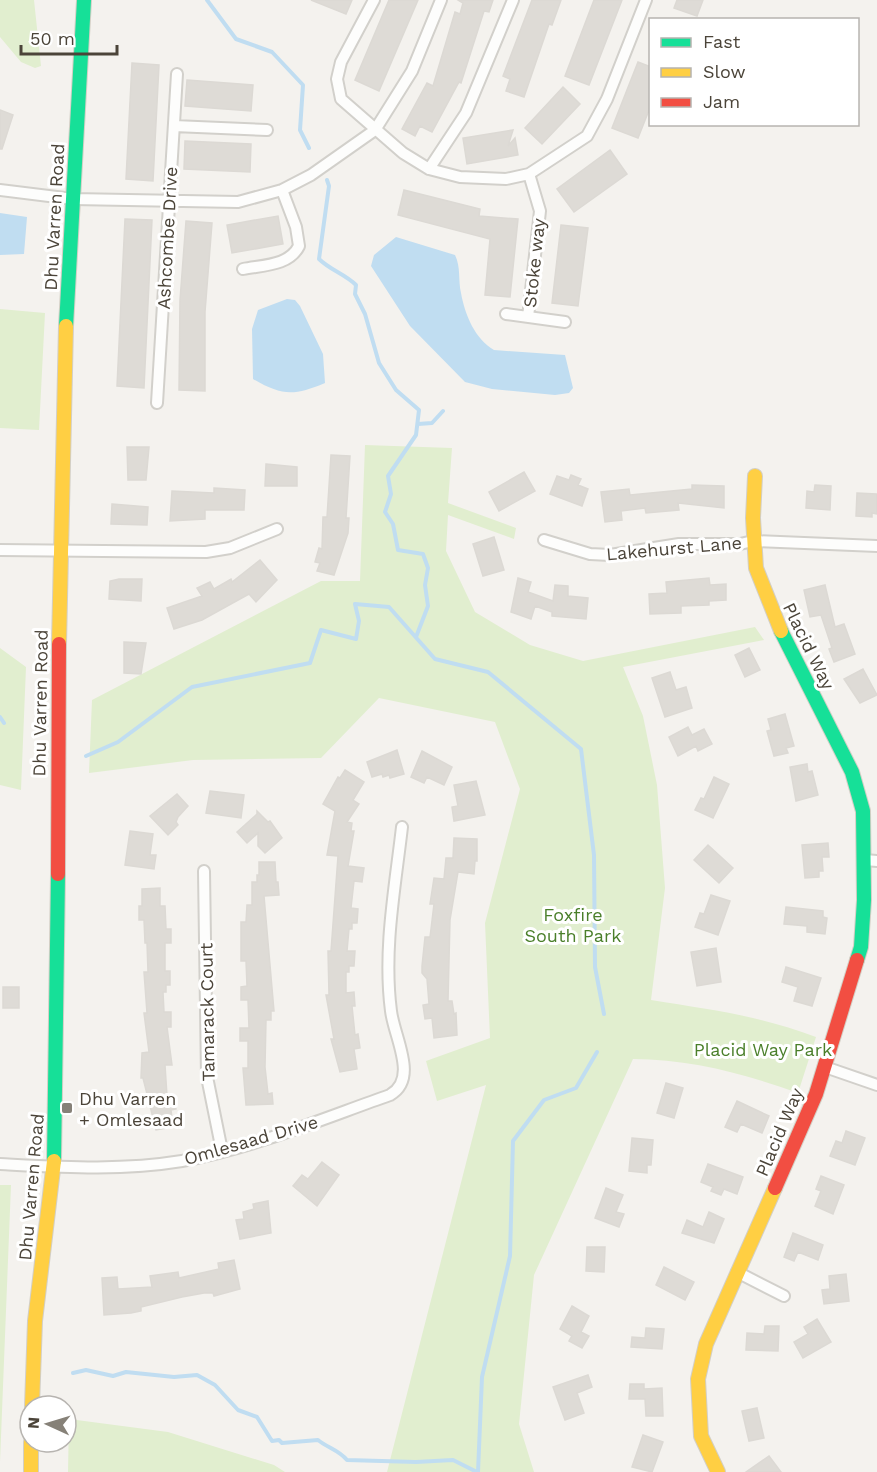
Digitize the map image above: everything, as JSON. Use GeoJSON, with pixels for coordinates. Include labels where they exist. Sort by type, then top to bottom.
{"type":"FeatureCollection","features":[{"type":"Feature","properties":{"kind":"main road","name":"Dhu Varren Road"},"geometry":{"type":"LineString","coordinates":[[32,1394],[35,1322],[53,1168],[57,1031],[55,923],[60,551],[73,200],[84,0]]}},
{"type":"Feature","properties":{"kind":"main road","name":"Placid Way"},"geometry":{"type":"LineString","coordinates":[[718,1472],[701,1436],[698,1379],[706,1344],[812,1106],[861,947],[871,861],[863,811],[852,772],[763,591],[756,568],[753,541],[755,476]]}},
{"type":"Feature","properties":{"kind":"main road"},"geometry":{"type":"LineString","coordinates":[[31,1472],[32,1454]]}},
{"type":"Feature","properties":{"kind":"street"},"geometry":{"type":"LineString","coordinates":[[374,0],[341,62],[338,79],[341,99],[403,153],[429,169],[460,177],[506,179],[530,174],[587,136],[607,99],[646,0]]}},
{"type":"Feature","properties":{"kind":"street"},"geometry":{"type":"LineString","coordinates":[[0,190],[73,200],[168,202],[238,202],[282,190],[311,175],[375,130],[412,71],[441,0]]}},
{"type":"Feature","properties":{"kind":"street"},"geometry":{"type":"LineString","coordinates":[[429,169],[466,112],[513,0]]}},
{"type":"Feature","properties":{"kind":"street","name":"Ashcombe Drive"},"geometry":{"type":"LineString","coordinates":[[157,403],[177,74]]}},
{"type":"Feature","properties":{"kind":"street"},"geometry":{"type":"LineString","coordinates":[[174,126],[267,130]]}},
{"type":"Feature","properties":{"kind":"street","name":"Stoke way"},"geometry":{"type":"LineString","coordinates":[[528,317],[540,211],[530,174]]}},
{"type":"Feature","properties":{"kind":"street"},"geometry":{"type":"LineString","coordinates":[[243,269],[292,258],[299,246],[296,227],[282,190]]}},
{"type":"Feature","properties":{"kind":"street","name":"Stoke way"},"geometry":{"type":"LineString","coordinates":[[506,314],[565,322]]}},
{"type":"Feature","properties":{"kind":"street"},"geometry":{"type":"LineString","coordinates":[[0,550],[206,552],[230,548],[277,529]]}},
{"type":"Feature","properties":{"kind":"street","name":"Lakehurst Lane"},"geometry":{"type":"LineString","coordinates":[[544,540],[590,554],[610,555],[679,544],[740,544],[753,541],[877,546]]}},
{"type":"Feature","properties":{"kind":"street","name":"Omlesaad Drive"},"geometry":{"type":"LineString","coordinates":[[0,1164],[53,1168],[162,1163],[222,1152],[272,1137],[390,1095],[400,1088],[405,1075],[391,1010],[388,963],[402,827]]}},
{"type":"Feature","properties":{"kind":"street","name":"Tamarack Court"},"geometry":{"type":"LineString","coordinates":[[204,871],[207,1077],[222,1152]]}},
{"type":"Feature","properties":{"kind":"street"},"geometry":{"type":"LineString","coordinates":[[825,1067],[877,1086]]}},
{"type":"Feature","properties":{"kind":"street"},"geometry":{"type":"LineString","coordinates":[[738,1272],[784,1296]]}},
{"type":"Feature","properties":{"kind":"green space"},"geometry":{"type":"Polygon","coordinates":[[[0,0],[34,0],[41,66],[35,68],[21,62],[0,37],[0,0]]]}},
{"type":"Feature","properties":{"kind":"green space"},"geometry":{"type":"Polygon","coordinates":[[[0,309],[45,313],[39,430],[0,428],[0,309]]]}},
{"type":"Feature","properties":{"kind":"green space","name":"Foxfire South Park"},"geometry":{"type":"Polygon","coordinates":[[[365,445],[452,448],[448,503],[516,528],[514,539],[448,515],[446,551],[475,612],[530,645],[583,661],[755,627],[764,640],[623,667],[643,716],[657,785],[665,888],[651,1000],[754,1018],[816,1037],[798,1093],[717,1069],[675,1062],[633,1059],[534,1275],[519,1424],[534,1472],[387,1472],[486,1085],[437,1101],[426,1061],[490,1038],[485,923],[520,789],[495,722],[379,698],[321,758],[193,760],[89,773],[92,700],[321,581],[360,581],[365,445]]]}},
{"type":"Feature","properties":{"kind":"green space"},"geometry":{"type":"Polygon","coordinates":[[[0,648],[26,667],[21,790],[0,785],[0,648]]]}},
{"type":"Feature","properties":{"kind":"green space"},"geometry":{"type":"Polygon","coordinates":[[[0,1185],[11,1185],[0,1462],[0,1185]]]}},
{"type":"Feature","properties":{"kind":"green space"},"geometry":{"type":"Polygon","coordinates":[[[78,1420],[168,1432],[274,1465],[285,1472],[68,1472],[68,1454],[78,1454],[78,1420]]]}},
{"type":"Feature","properties":{"kind":"water"},"geometry":{"type":"Polygon","coordinates":[[[0,213],[27,217],[24,254],[0,255],[0,213]]]}},
{"type":"Feature","properties":{"kind":"water"},"geometry":{"type":"Polygon","coordinates":[[[396,237],[455,255],[465,310],[481,340],[494,350],[565,355],[573,388],[569,393],[555,395],[492,389],[465,382],[410,326],[371,266],[374,255],[396,237]]]}},
{"type":"Feature","properties":{"kind":"water"},"geometry":{"type":"Polygon","coordinates":[[[287,299],[295,300],[300,306],[323,354],[325,383],[296,392],[272,389],[253,379],[252,329],[258,310],[287,299]]]}},
{"type":"Feature","properties":{"kind":"building"},"geometry":{"type":"Polygon","coordinates":[[[311,0],[352,0],[346,14],[311,0]]]}},
{"type":"Feature","properties":{"kind":"building"},"geometry":{"type":"Polygon","coordinates":[[[389,0],[418,0],[379,91],[355,80],[389,0]]]}},
{"type":"Feature","properties":{"kind":"building"},"geometry":{"type":"Polygon","coordinates":[[[458,0],[493,0],[489,12],[484,11],[461,83],[459,82],[432,132],[420,126],[415,136],[402,129],[427,83],[433,86],[455,12],[460,14],[463,3],[458,0]]]}},
{"type":"Feature","properties":{"kind":"building"},"geometry":{"type":"Polygon","coordinates":[[[532,0],[561,0],[552,25],[549,24],[524,97],[506,91],[510,79],[503,76],[532,0]]]}},
{"type":"Feature","properties":{"kind":"building"},"geometry":{"type":"Polygon","coordinates":[[[594,0],[622,0],[589,85],[565,76],[594,0]]]}},
{"type":"Feature","properties":{"kind":"building"},"geometry":{"type":"Polygon","coordinates":[[[677,0],[703,0],[697,16],[674,8],[677,0]]]}},
{"type":"Feature","properties":{"kind":"building"},"geometry":{"type":"Polygon","coordinates":[[[638,62],[649,66],[649,110],[638,138],[612,128],[638,62]]]}},
{"type":"Feature","properties":{"kind":"building"},"geometry":{"type":"Polygon","coordinates":[[[132,63],[159,65],[153,181],[126,179],[132,63]]]}},
{"type":"Feature","properties":{"kind":"building"},"geometry":{"type":"Polygon","coordinates":[[[187,80],[253,85],[251,111],[185,106],[187,80]]]}},
{"type":"Feature","properties":{"kind":"building"},"geometry":{"type":"Polygon","coordinates":[[[563,87],[580,104],[542,144],[525,128],[563,87]]]}},
{"type":"Feature","properties":{"kind":"building"},"geometry":{"type":"Polygon","coordinates":[[[0,110],[13,115],[2,149],[0,149],[0,110]]]}},
{"type":"Feature","properties":{"kind":"building"},"geometry":{"type":"Polygon","coordinates":[[[513,130],[508,146],[515,138],[518,155],[467,164],[463,138],[513,130]]]}},
{"type":"Feature","properties":{"kind":"building"},"geometry":{"type":"Polygon","coordinates":[[[185,141],[251,144],[250,172],[184,169],[185,141]]]}},
{"type":"Feature","properties":{"kind":"building"},"geometry":{"type":"Polygon","coordinates":[[[610,150],[627,174],[574,212],[557,189],[610,150]]]}},
{"type":"Feature","properties":{"kind":"building"},"geometry":{"type":"Polygon","coordinates":[[[404,190],[480,209],[479,216],[518,219],[510,297],[485,295],[490,239],[398,215],[404,190]]]}},
{"type":"Feature","properties":{"kind":"building"},"geometry":{"type":"Polygon","coordinates":[[[278,216],[283,244],[232,253],[227,225],[278,216]]]}},
{"type":"Feature","properties":{"kind":"building"},"geometry":{"type":"Polygon","coordinates":[[[125,219],[152,220],[144,388],[117,386],[125,219]]]}},
{"type":"Feature","properties":{"kind":"building"},"geometry":{"type":"Polygon","coordinates":[[[186,221],[212,223],[205,312],[205,391],[179,390],[180,300],[186,221]]]}},
{"type":"Feature","properties":{"kind":"building"},"geometry":{"type":"Polygon","coordinates":[[[561,225],[588,228],[578,306],[552,303],[561,225]]]}},
{"type":"Feature","properties":{"kind":"building"},"geometry":{"type":"Polygon","coordinates":[[[127,447],[149,447],[146,480],[128,480],[127,447]]]}},
{"type":"Feature","properties":{"kind":"building"},"geometry":{"type":"Polygon","coordinates":[[[331,455],[350,456],[346,518],[349,518],[348,533],[334,575],[317,571],[320,563],[315,562],[319,548],[322,549],[323,517],[327,517],[331,455]]]}},
{"type":"Feature","properties":{"kind":"building"},"geometry":{"type":"Polygon","coordinates":[[[266,464],[297,467],[297,486],[265,486],[266,464]]]}},
{"type":"Feature","properties":{"kind":"building"},"geometry":{"type":"Polygon","coordinates":[[[524,472],[535,491],[499,511],[489,492],[524,472]]]}},
{"type":"Feature","properties":{"kind":"building"},"geometry":{"type":"Polygon","coordinates":[[[571,475],[581,479],[578,485],[588,489],[582,506],[550,494],[557,476],[569,480],[571,475]]]}},
{"type":"Feature","properties":{"kind":"building"},"geometry":{"type":"Polygon","coordinates":[[[692,485],[724,486],[724,508],[678,503],[679,510],[646,513],[645,508],[621,511],[622,520],[605,522],[601,492],[629,489],[630,495],[692,489],[692,485]]]}},
{"type":"Feature","properties":{"kind":"building"},"geometry":{"type":"Polygon","coordinates":[[[815,485],[831,486],[830,510],[806,508],[807,491],[814,492],[815,485]]]}},
{"type":"Feature","properties":{"kind":"building"},"geometry":{"type":"Polygon","coordinates":[[[214,488],[245,490],[244,510],[205,510],[205,519],[170,521],[172,491],[214,493],[214,488]]]}},
{"type":"Feature","properties":{"kind":"building"},"geometry":{"type":"Polygon","coordinates":[[[857,493],[877,494],[877,514],[872,513],[872,517],[856,516],[857,493]]]}},
{"type":"Feature","properties":{"kind":"building"},"geometry":{"type":"Polygon","coordinates":[[[112,504],[148,507],[147,525],[111,524],[112,504]]]}},
{"type":"Feature","properties":{"kind":"building"},"geometry":{"type":"Polygon","coordinates":[[[494,537],[504,570],[483,576],[473,544],[494,537]]]}},
{"type":"Feature","properties":{"kind":"building"},"geometry":{"type":"Polygon","coordinates":[[[260,560],[277,580],[256,602],[249,594],[202,620],[174,629],[167,608],[202,596],[197,588],[210,582],[214,589],[231,579],[232,582],[260,560]]]}},
{"type":"Feature","properties":{"kind":"building"},"geometry":{"type":"Polygon","coordinates":[[[518,578],[531,582],[528,592],[553,601],[555,585],[568,586],[568,596],[588,598],[586,619],[552,616],[552,612],[535,606],[531,619],[511,612],[518,578]]]}},
{"type":"Feature","properties":{"kind":"building"},"geometry":{"type":"Polygon","coordinates":[[[709,578],[710,585],[726,584],[726,600],[709,601],[709,605],[681,606],[681,613],[650,614],[649,594],[667,593],[666,582],[709,578]]]}},
{"type":"Feature","properties":{"kind":"building"},"geometry":{"type":"Polygon","coordinates":[[[142,579],[141,601],[109,599],[110,581],[142,579]]]}},
{"type":"Feature","properties":{"kind":"building"},"geometry":{"type":"Polygon","coordinates":[[[825,585],[835,627],[844,624],[855,654],[834,662],[829,649],[832,648],[821,615],[810,617],[804,590],[825,585]]]}},
{"type":"Feature","properties":{"kind":"building"},"geometry":{"type":"Polygon","coordinates":[[[124,642],[146,643],[141,674],[124,673],[124,642]]]}},
{"type":"Feature","properties":{"kind":"building"},"geometry":{"type":"Polygon","coordinates":[[[749,648],[760,670],[745,677],[735,655],[749,648]]]}},
{"type":"Feature","properties":{"kind":"building"},"geometry":{"type":"Polygon","coordinates":[[[863,669],[877,695],[860,703],[844,679],[863,669]]]}},
{"type":"Feature","properties":{"kind":"building"},"geometry":{"type":"Polygon","coordinates":[[[670,672],[676,690],[686,687],[692,708],[665,717],[652,678],[670,672]]]}},
{"type":"Feature","properties":{"kind":"building"},"geometry":{"type":"Polygon","coordinates":[[[785,714],[794,746],[786,748],[788,753],[774,756],[767,731],[771,730],[768,719],[785,714]]]}},
{"type":"Feature","properties":{"kind":"building"},"geometry":{"type":"Polygon","coordinates":[[[688,727],[692,735],[704,729],[712,744],[698,751],[696,746],[678,756],[669,737],[688,727]]]}},
{"type":"Feature","properties":{"kind":"building"},"geometry":{"type":"Polygon","coordinates":[[[397,750],[404,774],[390,778],[389,775],[383,777],[382,774],[372,777],[367,762],[397,750]]]}},
{"type":"Feature","properties":{"kind":"building"},"geometry":{"type":"Polygon","coordinates":[[[422,751],[452,767],[444,785],[427,777],[424,783],[411,777],[422,751]]]}},
{"type":"Feature","properties":{"kind":"building"},"geometry":{"type":"Polygon","coordinates":[[[807,764],[808,772],[812,771],[818,795],[796,801],[790,767],[807,764]]]}},
{"type":"Feature","properties":{"kind":"building"},"geometry":{"type":"Polygon","coordinates":[[[345,770],[364,782],[353,800],[359,804],[347,822],[352,823],[351,831],[354,831],[348,866],[364,868],[362,882],[354,881],[351,908],[358,909],[357,923],[352,923],[352,929],[349,929],[347,951],[355,951],[354,966],[349,966],[349,972],[346,972],[346,993],[354,992],[355,1006],[352,1006],[355,1035],[358,1034],[360,1048],[354,1049],[357,1069],[340,1072],[331,1039],[334,1039],[326,995],[329,995],[328,951],[331,951],[338,856],[327,855],[335,811],[323,804],[338,777],[340,778],[345,770]]]}},
{"type":"Feature","properties":{"kind":"building"},"geometry":{"type":"Polygon","coordinates":[[[714,777],[729,784],[713,818],[695,810],[701,798],[704,799],[714,777]]]}},
{"type":"Feature","properties":{"kind":"building"},"geometry":{"type":"Polygon","coordinates":[[[476,781],[485,815],[454,821],[452,807],[458,806],[454,785],[476,781]]]}},
{"type":"Feature","properties":{"kind":"building"},"geometry":{"type":"Polygon","coordinates":[[[210,791],[244,795],[241,818],[206,813],[210,791]]]}},
{"type":"Feature","properties":{"kind":"building"},"geometry":{"type":"Polygon","coordinates":[[[177,794],[188,806],[178,817],[176,822],[178,825],[168,835],[150,816],[177,794]]]}},
{"type":"Feature","properties":{"kind":"building"},"geometry":{"type":"Polygon","coordinates":[[[257,811],[268,822],[270,821],[282,838],[265,853],[258,846],[258,833],[247,843],[237,832],[257,814],[257,811]]]}},
{"type":"Feature","properties":{"kind":"building"},"geometry":{"type":"Polygon","coordinates":[[[130,831],[153,834],[150,855],[156,855],[154,869],[125,865],[130,831]]]}},
{"type":"Feature","properties":{"kind":"building"},"geometry":{"type":"Polygon","coordinates":[[[454,838],[477,839],[477,861],[475,861],[474,874],[458,872],[450,920],[448,1001],[452,1001],[454,1014],[456,1013],[457,1035],[434,1038],[432,1018],[425,1019],[423,1005],[429,1004],[427,979],[422,973],[422,966],[425,937],[430,937],[434,904],[430,904],[434,878],[444,879],[446,858],[453,858],[454,838]]]}},
{"type":"Feature","properties":{"kind":"building"},"geometry":{"type":"Polygon","coordinates":[[[828,843],[829,857],[822,857],[823,871],[819,871],[819,877],[805,878],[802,845],[828,843]]]}},
{"type":"Feature","properties":{"kind":"building"},"geometry":{"type":"Polygon","coordinates":[[[708,845],[733,868],[719,883],[694,860],[708,845]]]}},
{"type":"Feature","properties":{"kind":"building"},"geometry":{"type":"Polygon","coordinates":[[[259,862],[275,862],[279,895],[264,896],[274,1011],[271,1011],[271,1020],[266,1020],[265,1067],[268,1094],[272,1093],[273,1104],[246,1105],[243,1068],[248,1068],[248,1041],[240,1041],[240,1028],[249,1028],[248,1000],[241,1000],[241,987],[247,986],[246,961],[241,961],[241,922],[246,922],[247,905],[252,905],[252,882],[257,882],[259,862]]]}},
{"type":"Feature","properties":{"kind":"building"},"geometry":{"type":"Polygon","coordinates":[[[160,888],[160,906],[165,906],[166,929],[171,929],[171,943],[165,943],[165,971],[170,971],[170,985],[166,985],[166,992],[163,992],[164,1012],[171,1012],[171,1027],[167,1027],[172,1065],[165,1065],[167,1096],[173,1095],[176,1109],[171,1110],[173,1127],[156,1130],[143,1078],[141,1078],[142,1053],[149,1052],[144,1013],[147,1013],[144,972],[148,972],[147,943],[145,943],[144,920],[139,920],[139,906],[142,906],[142,889],[160,888]]]}},
{"type":"Feature","properties":{"kind":"building"},"geometry":{"type":"Polygon","coordinates":[[[711,895],[730,901],[718,935],[695,927],[700,913],[704,914],[711,895]]]}},
{"type":"Feature","properties":{"kind":"building"},"geometry":{"type":"Polygon","coordinates":[[[786,907],[823,911],[823,917],[827,918],[825,934],[807,932],[807,926],[784,924],[786,907]]]}},
{"type":"Feature","properties":{"kind":"building"},"geometry":{"type":"Polygon","coordinates":[[[716,948],[721,982],[697,986],[691,952],[716,948]]]}},
{"type":"Feature","properties":{"kind":"building"},"geometry":{"type":"Polygon","coordinates":[[[786,967],[821,978],[812,1006],[794,1001],[798,987],[782,982],[786,967]]]}},
{"type":"Feature","properties":{"kind":"building"},"geometry":{"type":"Polygon","coordinates":[[[3,987],[19,987],[19,1008],[3,1008],[3,987]]]}},
{"type":"Feature","properties":{"kind":"building"},"geometry":{"type":"Polygon","coordinates":[[[666,1083],[683,1088],[674,1118],[657,1113],[666,1083]]]}},
{"type":"Feature","properties":{"kind":"building"},"geometry":{"type":"Polygon","coordinates":[[[737,1101],[769,1116],[762,1133],[741,1124],[737,1132],[725,1127],[737,1101]]]}},
{"type":"Feature","properties":{"kind":"building"},"geometry":{"type":"Polygon","coordinates":[[[846,1131],[865,1138],[855,1165],[830,1156],[836,1141],[842,1143],[846,1131]]]}},
{"type":"Feature","properties":{"kind":"building"},"geometry":{"type":"Polygon","coordinates":[[[632,1138],[653,1140],[651,1165],[647,1165],[647,1173],[629,1171],[632,1138]]]}},
{"type":"Feature","properties":{"kind":"building"},"geometry":{"type":"Polygon","coordinates":[[[322,1162],[339,1175],[317,1206],[293,1186],[302,1175],[308,1179],[322,1162]]]}},
{"type":"Feature","properties":{"kind":"building"},"geometry":{"type":"Polygon","coordinates":[[[708,1164],[743,1177],[737,1194],[724,1189],[721,1195],[711,1191],[713,1187],[701,1182],[708,1164]]]}},
{"type":"Feature","properties":{"kind":"building"},"geometry":{"type":"Polygon","coordinates":[[[821,1176],[844,1185],[833,1214],[815,1206],[821,1191],[816,1189],[821,1176]]]}},
{"type":"Feature","properties":{"kind":"building"},"geometry":{"type":"Polygon","coordinates":[[[606,1188],[623,1195],[616,1212],[624,1214],[619,1227],[595,1218],[606,1188]]]}},
{"type":"Feature","properties":{"kind":"building"},"geometry":{"type":"Polygon","coordinates":[[[268,1201],[271,1233],[240,1239],[236,1220],[244,1219],[243,1212],[254,1209],[253,1204],[268,1201]]]}},
{"type":"Feature","properties":{"kind":"building"},"geometry":{"type":"Polygon","coordinates":[[[709,1212],[724,1219],[714,1243],[682,1233],[687,1220],[703,1227],[709,1212]]]}},
{"type":"Feature","properties":{"kind":"building"},"geometry":{"type":"Polygon","coordinates":[[[793,1233],[823,1245],[818,1260],[798,1252],[794,1261],[784,1257],[793,1233]]]}},
{"type":"Feature","properties":{"kind":"building"},"geometry":{"type":"Polygon","coordinates":[[[587,1247],[605,1247],[604,1272],[586,1271],[587,1247]]]}},
{"type":"Feature","properties":{"kind":"building"},"geometry":{"type":"Polygon","coordinates":[[[234,1260],[240,1289],[214,1296],[213,1293],[204,1293],[182,1297],[141,1307],[141,1311],[131,1313],[104,1315],[102,1278],[117,1277],[118,1289],[152,1287],[150,1276],[178,1272],[179,1278],[219,1269],[218,1263],[234,1260]]]}},
{"type":"Feature","properties":{"kind":"building"},"geometry":{"type":"Polygon","coordinates":[[[664,1267],[694,1282],[685,1300],[656,1285],[664,1267]]]}},
{"type":"Feature","properties":{"kind":"building"},"geometry":{"type":"Polygon","coordinates":[[[846,1274],[849,1301],[824,1304],[822,1290],[830,1289],[829,1276],[846,1274]]]}},
{"type":"Feature","properties":{"kind":"building"},"geometry":{"type":"Polygon","coordinates":[[[572,1306],[589,1316],[581,1332],[589,1336],[582,1348],[569,1341],[572,1336],[560,1329],[572,1306]]]}},
{"type":"Feature","properties":{"kind":"building"},"geometry":{"type":"Polygon","coordinates":[[[817,1319],[831,1342],[803,1358],[794,1342],[808,1334],[804,1327],[817,1319]]]}},
{"type":"Feature","properties":{"kind":"building"},"geometry":{"type":"Polygon","coordinates":[[[765,1326],[779,1326],[778,1351],[746,1350],[747,1333],[764,1334],[765,1326]]]}},
{"type":"Feature","properties":{"kind":"building"},"geometry":{"type":"Polygon","coordinates":[[[646,1328],[664,1329],[662,1349],[631,1347],[632,1337],[645,1338],[646,1328]]]}},
{"type":"Feature","properties":{"kind":"building"},"geometry":{"type":"Polygon","coordinates":[[[588,1375],[592,1387],[577,1393],[584,1413],[565,1420],[553,1387],[588,1375]]]}},
{"type":"Feature","properties":{"kind":"building"},"geometry":{"type":"Polygon","coordinates":[[[630,1384],[644,1384],[644,1389],[662,1388],[663,1416],[646,1416],[645,1399],[629,1399],[630,1384]]]}},
{"type":"Feature","properties":{"kind":"building"},"geometry":{"type":"Polygon","coordinates":[[[757,1408],[764,1438],[749,1441],[742,1411],[757,1408]]]}},
{"type":"Feature","properties":{"kind":"building"},"geometry":{"type":"Polygon","coordinates":[[[643,1435],[663,1442],[652,1472],[632,1467],[643,1435]]]}},
{"type":"Feature","properties":{"kind":"building"},"geometry":{"type":"Polygon","coordinates":[[[769,1456],[781,1472],[746,1472],[769,1456]]]}},
{"type":"Feature","properties":{"kind":"waterway"},"geometry":{"type":"LineString","coordinates":[[207,0],[236,39],[272,52],[303,85],[300,130],[309,148]]}},
{"type":"Feature","properties":{"kind":"waterway"},"geometry":{"type":"LineString","coordinates":[[327,180],[329,186],[319,259],[356,285],[355,294],[365,314],[379,363],[396,390],[419,410],[416,435],[388,476],[391,494],[385,512],[393,524],[398,550],[423,554],[428,568],[425,585],[428,606],[416,637]]}},
{"type":"Feature","properties":{"kind":"waterway"},"geometry":{"type":"LineString","coordinates":[[418,424],[432,423],[443,411]]}},
{"type":"Feature","properties":{"kind":"waterway"},"geometry":{"type":"LineString","coordinates":[[86,756],[118,742],[192,687],[310,663],[321,630],[356,639],[359,621],[355,604],[389,607],[435,659],[488,672],[581,749],[594,855],[595,967],[604,1014]]}},
{"type":"Feature","properties":{"kind":"waterway"},"geometry":{"type":"LineString","coordinates":[[0,717],[4,723]]}},
{"type":"Feature","properties":{"kind":"waterway"},"geometry":{"type":"LineString","coordinates":[[478,1472],[482,1377],[510,1256],[513,1141],[544,1100],[576,1088],[597,1052]]}},
{"type":"Feature","properties":{"kind":"waterway"},"geometry":{"type":"LineString","coordinates":[[73,1373],[86,1370],[113,1376],[126,1372],[174,1377],[197,1375],[215,1385],[238,1410],[257,1417],[272,1441],[279,1440],[282,1443],[318,1440],[347,1460],[416,1462],[453,1460],[477,1472]]}},
{"type":"Feature","properties":{"kind":"traffic: fast"},"geometry":{"type":"LineString","coordinates":[[66,326],[84,0]]}},
{"type":"Feature","properties":{"kind":"traffic: fast"},"geometry":{"type":"LineString","coordinates":[[781,631],[852,772],[863,811],[864,900],[861,947],[857,960]]}},
{"type":"Feature","properties":{"kind":"traffic: fast"},"geometry":{"type":"LineString","coordinates":[[54,1161],[58,874]]}},
{"type":"Feature","properties":{"kind":"traffic: slow"},"geometry":{"type":"LineString","coordinates":[[59,644],[66,326]]}},
{"type":"Feature","properties":{"kind":"traffic: slow"},"geometry":{"type":"LineString","coordinates":[[755,476],[753,518],[756,568],[781,631]]}},
{"type":"Feature","properties":{"kind":"traffic: slow"},"geometry":{"type":"LineString","coordinates":[[32,1394],[35,1321],[54,1161]]}},
{"type":"Feature","properties":{"kind":"traffic: slow"},"geometry":{"type":"LineString","coordinates":[[718,1472],[701,1436],[698,1379],[706,1344],[775,1188]]}},
{"type":"Feature","properties":{"kind":"traffic: slow"},"geometry":{"type":"LineString","coordinates":[[31,1454],[31,1472]]}},
{"type":"Feature","properties":{"kind":"traffic: jam"},"geometry":{"type":"LineString","coordinates":[[58,874],[59,644]]}},
{"type":"Feature","properties":{"kind":"traffic: jam"},"geometry":{"type":"LineString","coordinates":[[775,1188],[816,1094],[857,960]]}},
{"type":"Feature","properties":{"kind":"place","name":"Dhu Varren + Omlesaad"},"geometry":{"type":"Point","coordinates":[67,1108]}},
{"type":"Feature","properties":{"kind":"park label","name":"Placid Way Park"},"geometry":{"type":"Point","coordinates":[763,1049]}}]}
